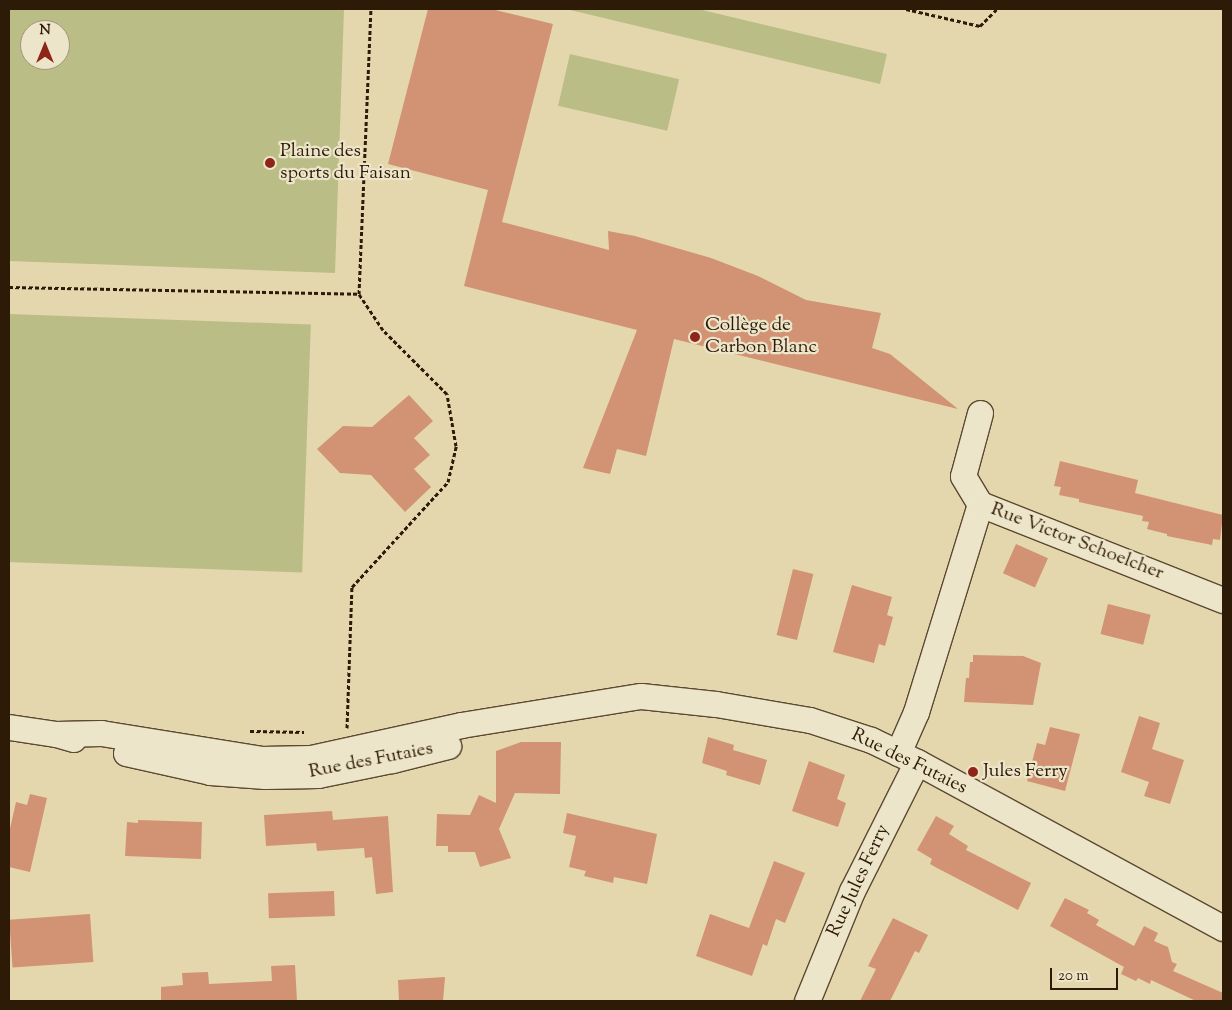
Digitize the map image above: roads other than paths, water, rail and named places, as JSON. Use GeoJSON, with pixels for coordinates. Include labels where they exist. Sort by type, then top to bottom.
{"type":"FeatureCollection","features":[{"type":"Feature","properties":{"kind":"street"},"geometry":{"type":"LineString","coordinates":[[980,413],[963,476],[980,504]]}},
{"type":"Feature","properties":{"kind":"street","name":"Rue Victor Schoelcher"},"geometry":{"type":"LineString","coordinates":[[908,758],[916,712],[980,504],[1223,600]]}},
{"type":"Feature","properties":{"kind":"street","name":"Rue des Futaies"},"geometry":{"type":"LineString","coordinates":[[9,729],[56,734],[101,733],[262,759],[311,758],[461,726],[641,696],[716,704],[810,720],[870,740],[908,758],[1223,928]]}},
{"type":"Feature","properties":{"kind":"street","name":"Rue des Futaies"},"geometry":{"type":"LineString","coordinates":[[56,734],[103,748],[210,772],[265,776],[318,774],[392,760],[461,742],[565,710]]}},
{"type":"Feature","properties":{"kind":"street","name":"Rue Jules Ferry"},"geometry":{"type":"LineString","coordinates":[[807,1001],[908,758]]}},
{"type":"Feature","properties":{"kind":"place","name":"Plaine des sports du Faisan"},"geometry":{"type":"Point","coordinates":[270,163]}},
{"type":"Feature","properties":{"kind":"place","name":"Collège de Carbon Blanc"},"geometry":{"type":"Point","coordinates":[695,337]}},
{"type":"Feature","properties":{"kind":"place","name":"Jules Ferry"},"geometry":{"type":"Point","coordinates":[973,772]}}]}
